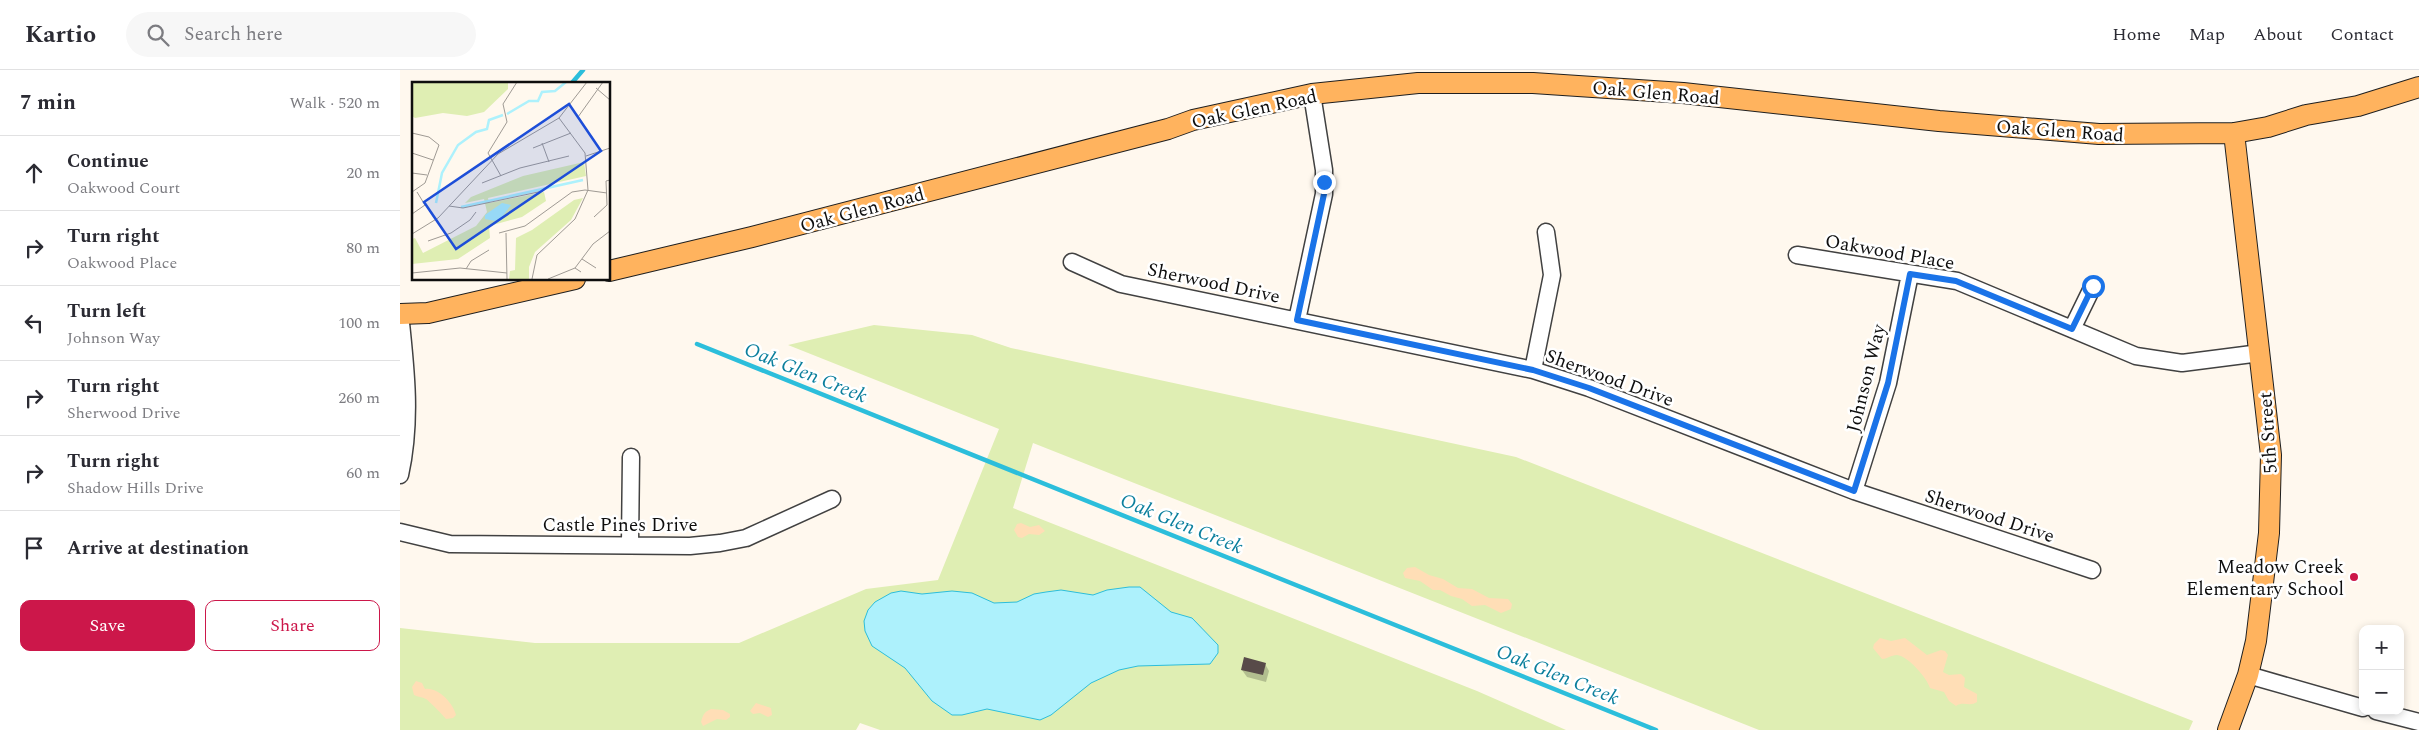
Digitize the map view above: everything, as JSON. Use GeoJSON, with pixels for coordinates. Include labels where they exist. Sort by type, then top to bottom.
{"type":"FeatureCollection","features":[{"type":"Feature","properties":{"kind":"main road","name":"Oak Glen Road"},"geometry":{"type":"LineString","coordinates":[[610,271],[781,230],[1168,129],[1193,120],[1312,94],[1418,83],[1533,83],[1683,93],[1939,121],[2099,134],[2234,133],[2306,115],[2358,106],[2419,87]]}},
{"type":"Feature","properties":{"kind":"main road","name":"5th Street"},"geometry":{"type":"LineString","coordinates":[[2228,730],[2248,675],[2256,641],[2269,533],[2271,455],[2234,133]]}},
{"type":"Feature","properties":{"kind":"main road"},"geometry":{"type":"LineString","coordinates":[[400,314],[428,313],[571,280]]}},
{"type":"Feature","properties":{"kind":"street"},"geometry":{"type":"LineString","coordinates":[[1297,320],[1324,194],[1324,170],[1312,94]]}},
{"type":"Feature","properties":{"kind":"street"},"geometry":{"type":"LineString","coordinates":[[1533,370],[1552,275],[1546,232]]}},
{"type":"Feature","properties":{"kind":"street","name":"Oakwood Place"},"geometry":{"type":"LineString","coordinates":[[1797,255],[1956,281],[2136,356],[2182,363],[2260,353]]}},
{"type":"Feature","properties":{"kind":"street","name":"Sherwood Drive"},"geometry":{"type":"LineString","coordinates":[[1072,262],[1121,284],[1533,370],[1589,388],[1854,491],[2092,570]]}},
{"type":"Feature","properties":{"kind":"street","name":"Johnson Way"},"geometry":{"type":"LineString","coordinates":[[1854,491],[1888,383],[1910,274]]}},
{"type":"Feature","properties":{"kind":"street"},"geometry":{"type":"LineString","coordinates":[[2072,329],[2093,286]]}},
{"type":"Feature","properties":{"kind":"street"},"geometry":{"type":"LineString","coordinates":[[400,314],[408,392],[407,424],[400,475]]}},
{"type":"Feature","properties":{"kind":"street"},"geometry":{"type":"LineString","coordinates":[[630,544],[632,457]]}},
{"type":"Feature","properties":{"kind":"street","name":"Castle Pines Drive"},"geometry":{"type":"LineString","coordinates":[[400,532],[450,544],[690,546],[746,538],[832,499]]}},
{"type":"Feature","properties":{"kind":"street"},"geometry":{"type":"LineString","coordinates":[[2248,675],[2359,707]]}},
{"type":"Feature","properties":{"kind":"street"},"geometry":{"type":"LineString","coordinates":[[2392,715],[2419,722]]}},
{"type":"Feature","properties":{"kind":"green space"},"geometry":{"type":"Polygon","coordinates":[[[874,325],[972,335],[1011,348],[1516,457],[2193,721],[2189,730],[1759,730],[1033,443],[1013,508],[1477,691],[1566,730],[880,730],[860,723],[856,730],[400,730],[400,628],[535,643],[739,643],[866,589],[938,580],[999,429],[788,345],[874,325]]]}},
{"type":"Feature","properties":{"kind":"sand"},"geometry":{"type":"Polygon","coordinates":[[[1021,523],[1030,527],[1039,525],[1045,531],[1039,535],[1029,534],[1022,538],[1018,537],[1014,530],[1017,524],[1021,523]]]}},
{"type":"Feature","properties":{"kind":"sand"},"geometry":{"type":"Polygon","coordinates":[[[1415,567],[1429,575],[1443,579],[1458,588],[1472,589],[1489,598],[1508,599],[1512,604],[1511,609],[1501,613],[1485,605],[1472,606],[1462,599],[1440,590],[1433,590],[1420,581],[1405,578],[1403,573],[1407,568],[1415,567]]]}},
{"type":"Feature","properties":{"kind":"sand"},"geometry":{"type":"Polygon","coordinates":[[[1880,638],[1891,641],[1905,638],[1927,655],[1941,650],[1945,651],[1948,655],[1943,672],[1949,675],[1961,674],[1965,678],[1964,687],[1977,694],[1977,702],[1956,706],[1949,701],[1944,692],[1930,688],[1921,673],[1906,659],[1897,655],[1882,659],[1873,648],[1880,638]]]}},
{"type":"Feature","properties":{"kind":"sand"},"geometry":{"type":"Polygon","coordinates":[[[416,681],[422,683],[425,689],[440,693],[452,706],[456,715],[453,718],[446,719],[426,699],[414,695],[412,687],[416,681]]]}},
{"type":"Feature","properties":{"kind":"sand"},"geometry":{"type":"Polygon","coordinates":[[[756,703],[771,708],[772,715],[768,717],[760,713],[753,714],[750,711],[756,703]]]}},
{"type":"Feature","properties":{"kind":"sand"},"geometry":{"type":"Polygon","coordinates":[[[711,709],[723,710],[730,714],[730,717],[726,720],[717,719],[703,726],[701,722],[703,716],[711,709]]]}},
{"type":"Feature","properties":{"kind":"water"},"geometry":{"type":"Polygon","coordinates":[[[1140,587],[1171,612],[1192,618],[1218,645],[1218,653],[1210,664],[1138,666],[1119,670],[1091,683],[1051,715],[1040,720],[987,709],[962,715],[952,715],[932,701],[905,668],[872,646],[865,631],[864,621],[868,610],[875,602],[891,593],[901,591],[922,594],[952,591],[972,593],[994,603],[1017,602],[1034,594],[1061,590],[1093,595],[1107,590],[1140,587]]]}},
{"type":"Feature","properties":{"kind":"building"},"geometry":{"type":"Polygon","coordinates":[[[1244,657],[1266,663],[1263,675],[1241,670],[1244,657]]]}},
{"type":"Feature","properties":{"kind":"waterway"},"geometry":{"type":"LineString","coordinates":[[573,82],[583,70]]}},
{"type":"Feature","properties":{"kind":"waterway","name":"Oak Glen Creek"},"geometry":{"type":"LineString","coordinates":[[697,344],[1656,730]]}},
{"type":"Feature","properties":{"kind":"place","name":"Meadow Creek Elementary School"},"geometry":{"type":"Point","coordinates":[2354,577]}},
{"type":"Feature","properties":{"kind":"route"},"geometry":{"type":"LineString","coordinates":[[1324,182],[1324,194],[1297,320],[1533,370],[1589,388],[1854,491],[1888,383],[1910,274],[1956,281],[2072,329],[2093,286]]}}]}
